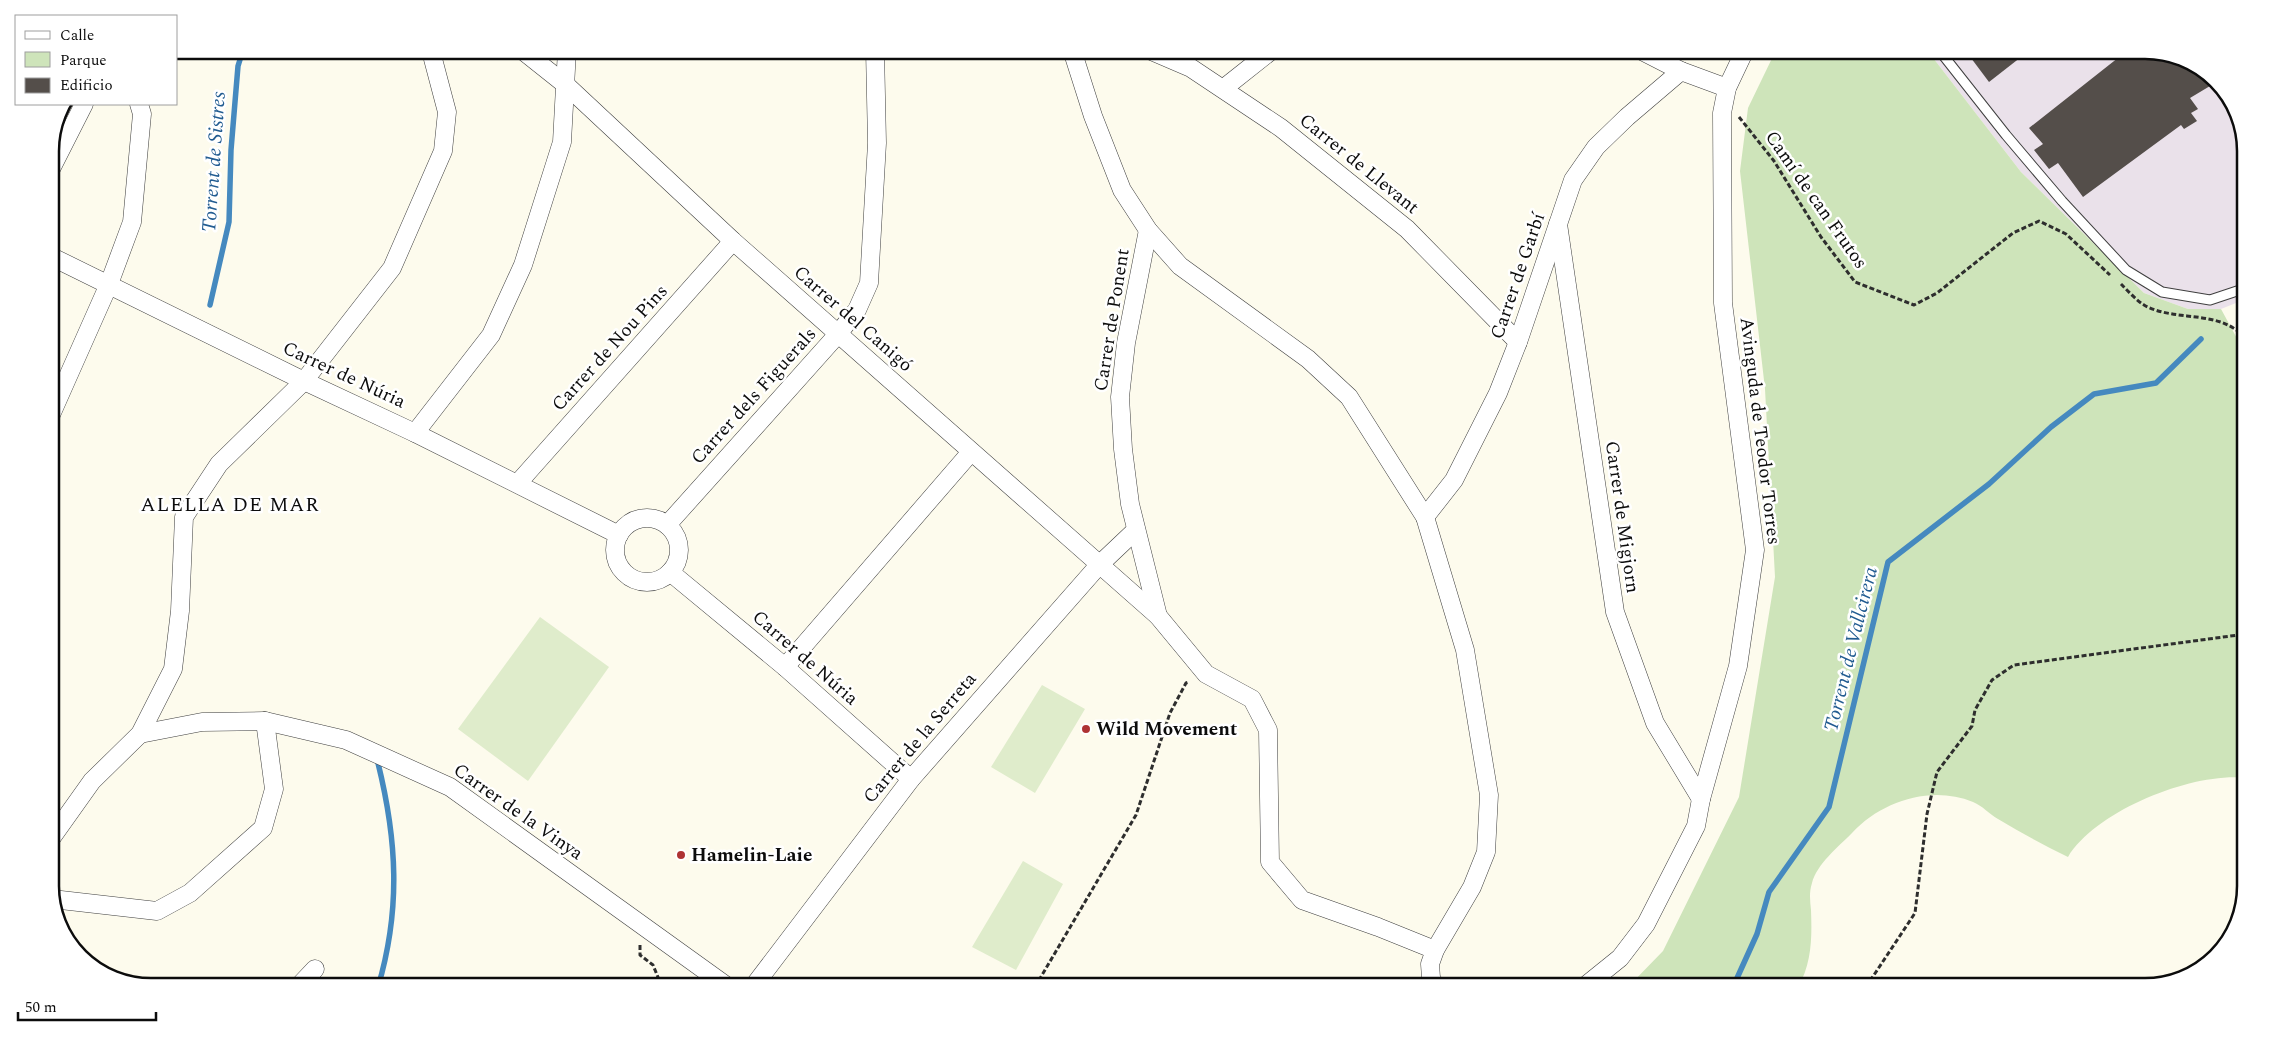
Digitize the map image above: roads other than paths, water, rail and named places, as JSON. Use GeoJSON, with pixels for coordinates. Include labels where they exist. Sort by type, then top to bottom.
{"type":"FeatureCollection","features":[{"type":"Feature","properties":{"kind":"street"},"geometry":{"type":"LineString","coordinates":[[59,827],[92,781],[140,734],[173,668],[180,610],[184,517],[219,464],[304,381],[392,268],[443,151],[447,112],[433,59]]}},
{"type":"Feature","properties":{"kind":"street","name":"Carrer del Canigó"},"geometry":{"type":"LineString","coordinates":[[533,59],[566,85],[733,241],[1158,616]]}},
{"type":"Feature","properties":{"kind":"street"},"geometry":{"type":"LineString","coordinates":[[415,432],[491,335],[523,265],[562,142],[567,59]]}},
{"type":"Feature","properties":{"kind":"street","name":"Carrer dels Figuerals"},"geometry":{"type":"LineString","coordinates":[[667,525],[838,334],[857,310],[869,283],[877,143],[875,59]]}},
{"type":"Feature","properties":{"kind":"street"},"geometry":{"type":"LineString","coordinates":[[1075,59],[1092,116],[1122,190],[1148,230],[1180,266],[1308,359],[1350,397],[1425,518],[1465,650],[1489,796],[1486,852],[1472,887],[1435,950],[1430,964],[1431,978]]}},
{"type":"Feature","properties":{"kind":"street","name":"Carrer de Llevant"},"geometry":{"type":"LineString","coordinates":[[1170,59],[1191,68],[1224,88],[1281,128],[1406,229],[1518,342]]}},
{"type":"Feature","properties":{"kind":"street"},"geometry":{"type":"LineString","coordinates":[[1224,88],[1261,59]]}},
{"type":"Feature","properties":{"kind":"street"},"geometry":{"type":"LineString","coordinates":[[1658,59],[1681,71],[1727,88]]}},
{"type":"Feature","properties":{"kind":"street","name":"Avinguda de Teodor Torres"},"geometry":{"type":"LineString","coordinates":[[1595,978],[1620,958],[1646,924],[1696,826],[1701,800],[1738,666],[1756,550],[1723,303],[1722,113],[1727,88],[1741,59]]}},
{"type":"Feature","properties":{"kind":"street","name":"Carrer de Garbí"},"geometry":{"type":"LineString","coordinates":[[1425,518],[1454,480],[1498,393],[1518,342],[1573,180],[1596,147],[1627,116],[1681,71]]}},
{"type":"Feature","properties":{"kind":"street"},"geometry":{"type":"LineString","coordinates":[[59,154],[84,105]]}},
{"type":"Feature","properties":{"kind":"street"},"geometry":{"type":"LineString","coordinates":[[59,398],[109,284],[132,222],[142,114],[139,105]]}},
{"type":"Feature","properties":{"kind":"street","name":"Carrer de Migjorn"},"geometry":{"type":"LineString","coordinates":[[1558,224],[1615,612],[1655,723],[1701,800]]}},
{"type":"Feature","properties":{"kind":"street","name":"Carrer de Ponent"},"geometry":{"type":"LineString","coordinates":[[1148,230],[1126,343],[1120,397],[1123,449],[1136,530],[1158,616],[1206,674],[1252,699],[1268,730],[1270,862],[1302,900],[1378,926],[1435,950]]}},
{"type":"Feature","properties":{"kind":"street","name":"Carrer de Nou Pins"},"geometry":{"type":"LineString","coordinates":[[518,483],[733,241]]}},
{"type":"Feature","properties":{"kind":"street","name":"Carrer de Núria"},"geometry":{"type":"LineString","coordinates":[[59,260],[304,381],[415,432],[619,535]]}},
{"type":"Feature","properties":{"kind":"street"},"geometry":{"type":"LineString","coordinates":[[785,667],[971,452]]}},
{"type":"Feature","properties":{"kind":"street"},"geometry":{"type":"LineString","coordinates":[[638,519],[654,519],[667,525],[675,535],[678,545],[678,555],[670,572],[652,582],[632,578],[623,572],[615,553],[619,535],[624,527],[638,519]]}},
{"type":"Feature","properties":{"kind":"street","name":"Carrer de la Serreta"},"geometry":{"type":"LineString","coordinates":[[760,978],[910,779],[1098,565],[1136,530]]}},
{"type":"Feature","properties":{"kind":"street","name":"Carrer de Núria"},"geometry":{"type":"LineString","coordinates":[[670,572],[785,667],[910,779]]}},
{"type":"Feature","properties":{"kind":"street"},"geometry":{"type":"LineString","coordinates":[[60,900],[158,911],[190,893],[263,828],[274,789],[266,721]]}},
{"type":"Feature","properties":{"kind":"street","name":"Carrer de la Vinya"},"geometry":{"type":"LineString","coordinates":[[140,734],[202,722],[266,721],[346,740],[450,787],[715,978]]}},
{"type":"Feature","properties":{"kind":"street"},"geometry":{"type":"LineString","coordinates":[[306,978],[315,969]]}},
{"type":"Feature","properties":{"kind":"lane"},"geometry":{"type":"LineString","coordinates":[[1946,59],[2006,136],[2062,201],[2126,270],[2162,292],[2210,300],[2237,291]]}},
{"type":"Feature","properties":{"kind":"waterway","name":"Torrent de Sistres"},"geometry":{"type":"LineString","coordinates":[[210,305],[229,222],[231,150],[240,59]]}},
{"type":"Feature","properties":{"kind":"waterway","name":"Torrent de Vallcirera"},"geometry":{"type":"LineString","coordinates":[[1737,978],[1757,934],[1769,892],[1829,807],[1888,562],[1989,484],[2051,427],[2094,394],[2156,383],[2201,339]]}},
{"type":"Feature","properties":{"kind":"waterway","name":"Torrent de Sistres"},"geometry":{"type":"LineString","coordinates":[[378,763],[389,820],[394,875],[390,930],[380,978]]}},
{"type":"Feature","properties":{"kind":"place","name":"Wild Movement"},"geometry":{"type":"Point","coordinates":[1086,729]}},
{"type":"Feature","properties":{"kind":"place","name":"Hamelin-Laie"},"geometry":{"type":"Point","coordinates":[681,855]}},
{"type":"Feature","properties":{"kind":"district","name":"ALELLA DE MAR"},"geometry":{"type":"Point","coordinates":[230,505]}}]}
